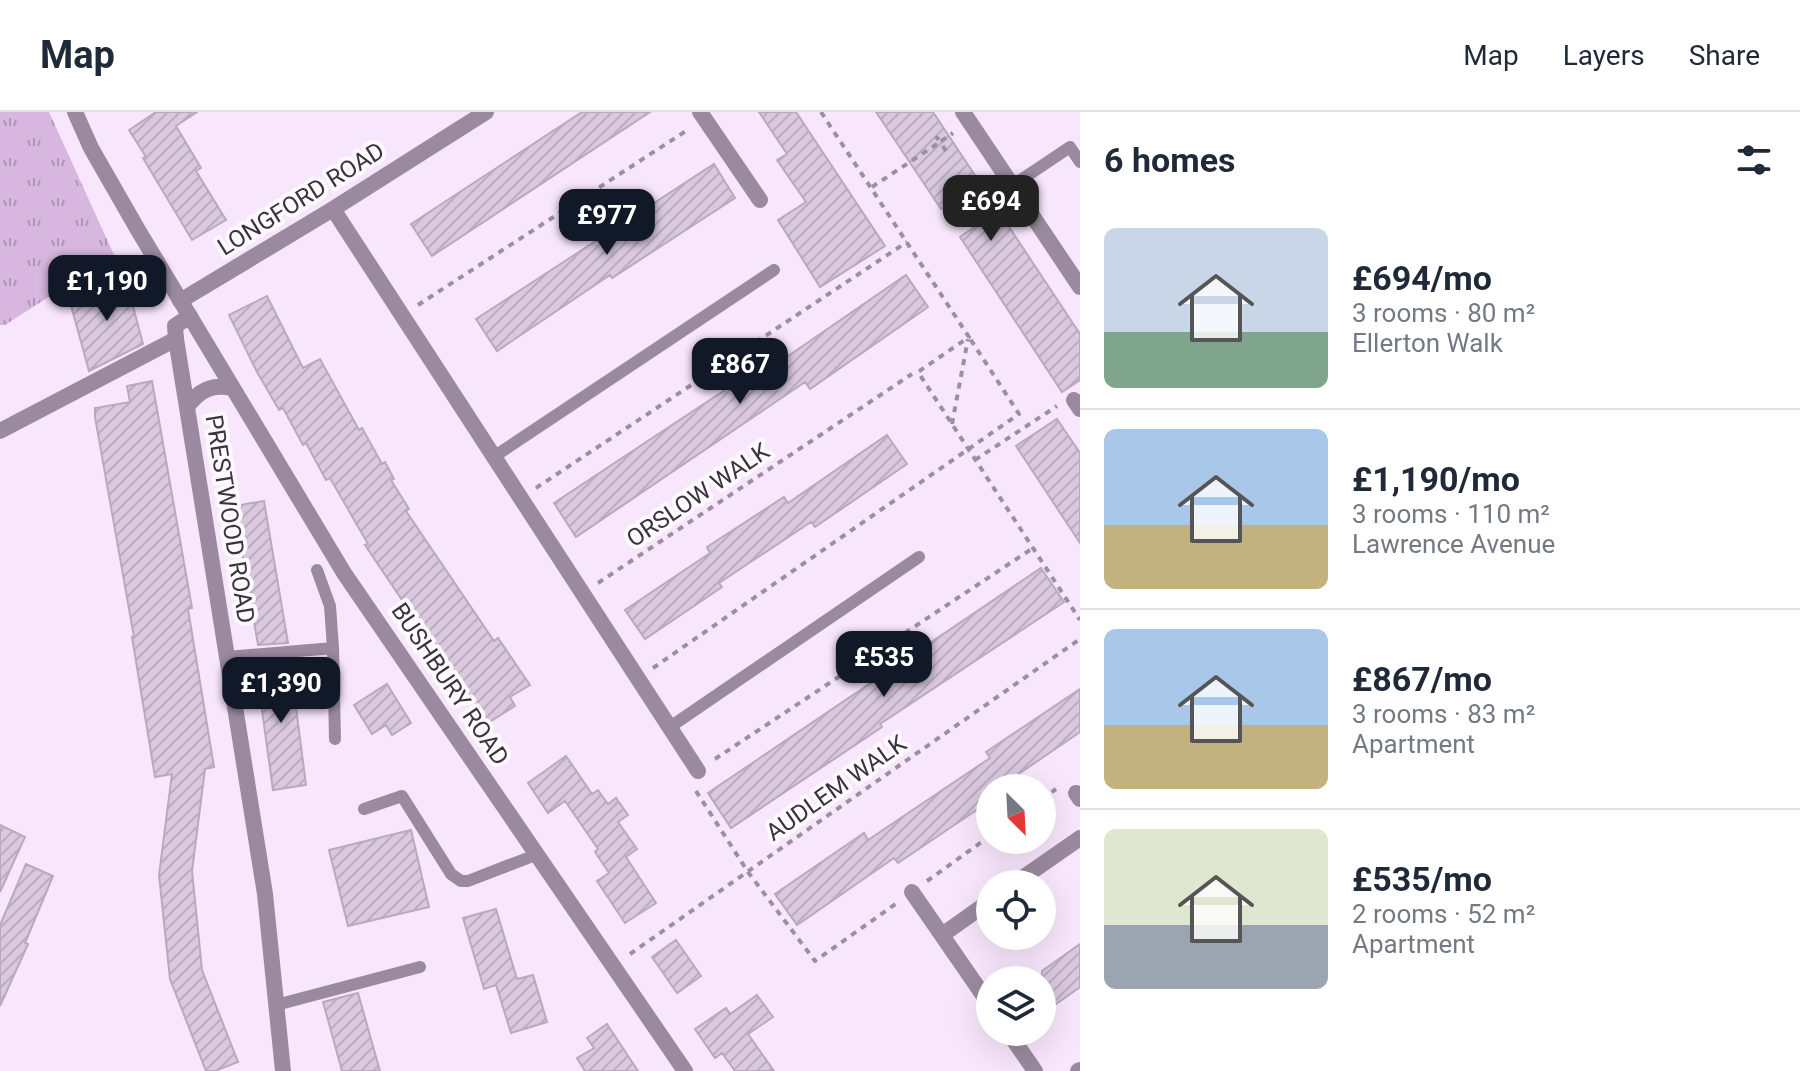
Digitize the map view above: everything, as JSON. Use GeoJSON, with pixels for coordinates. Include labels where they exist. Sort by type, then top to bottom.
{"type":"FeatureCollection","features":[{"type":"Feature","properties":{"kind":"street","name":"BUSHBURY ROAD"},"geometry":{"type":"LineString","coordinates":[[75,112],[114,189],[344,573],[685,1071]]}},
{"type":"Feature","properties":{"kind":"street","name":"LONGFORD ROAD"},"geometry":{"type":"LineString","coordinates":[[180,301],[486,112]]}},
{"type":"Feature","properties":{"kind":"street"},"geometry":{"type":"LineString","coordinates":[[963,112],[1080,287]]}},
{"type":"Feature","properties":{"kind":"street"},"geometry":{"type":"LineString","coordinates":[[702,115],[760,200]]}},
{"type":"Feature","properties":{"kind":"street"},"geometry":{"type":"LineString","coordinates":[[333,209],[698,771]]}},
{"type":"Feature","properties":{"kind":"street"},"geometry":{"type":"LineString","coordinates":[[0,431],[176,339],[175,326],[190,316]]}},
{"type":"Feature","properties":{"kind":"street","name":"PRESTWOOD ROAD"},"geometry":{"type":"LineString","coordinates":[[176,339],[265,894],[283,1071]]}},
{"type":"Feature","properties":{"kind":"street"},"geometry":{"type":"LineString","coordinates":[[187,407],[200,392],[210,387],[219,385],[232,388]]}},
{"type":"Feature","properties":{"kind":"street"},"geometry":{"type":"LineString","coordinates":[[1034,870],[1080,838]]}},
{"type":"Feature","properties":{"kind":"street"},"geometry":{"type":"LineString","coordinates":[[912,892],[976,985]]}},
{"type":"Feature","properties":{"kind":"street"},"geometry":{"type":"LineString","coordinates":[[942,935],[976,911]]}},
{"type":"Feature","properties":{"kind":"street"},"geometry":{"type":"LineString","coordinates":[[1018,1046],[1035,1071]]}},
{"type":"Feature","properties":{"kind":"lane"},"geometry":{"type":"LineString","coordinates":[[1012,186],[1070,147],[1080,162]]}},
{"type":"Feature","properties":{"kind":"lane"},"geometry":{"type":"LineString","coordinates":[[495,456],[774,270]]}},
{"type":"Feature","properties":{"kind":"lane"},"geometry":{"type":"LineString","coordinates":[[670,727],[919,557]]}},
{"type":"Feature","properties":{"kind":"lane"},"geometry":{"type":"LineString","coordinates":[[317,570],[330,606],[335,739]]}},
{"type":"Feature","properties":{"kind":"lane"},"geometry":{"type":"LineString","coordinates":[[227,657],[333,648]]}},
{"type":"Feature","properties":{"kind":"lane"},"geometry":{"type":"LineString","coordinates":[[364,809],[402,796],[451,874],[461,881],[538,854]]}},
{"type":"Feature","properties":{"kind":"lane"},"geometry":{"type":"LineString","coordinates":[[276,1005],[420,967]]}},
{"type":"Feature","properties":{"kind":"path"},"geometry":{"type":"LineString","coordinates":[[639,678],[1019,414],[874,186],[821,112]]}},
{"type":"Feature","properties":{"kind":"path"},"geometry":{"type":"LineString","coordinates":[[402,315],[702,115]]}},
{"type":"Feature","properties":{"kind":"path"},"geometry":{"type":"LineString","coordinates":[[874,186],[940,142],[936,136]]}},
{"type":"Feature","properties":{"kind":"path"},"geometry":{"type":"LineString","coordinates":[[522,497],[907,242]]}},
{"type":"Feature","properties":{"kind":"path"},"geometry":{"type":"LineString","coordinates":[[969,337],[918,372],[978,459],[1080,620]]}},
{"type":"Feature","properties":{"kind":"path"},"geometry":{"type":"LineString","coordinates":[[952,424],[969,337]]}},
{"type":"Feature","properties":{"kind":"path","name":"ORSLOW WALK"},"geometry":{"type":"LineString","coordinates":[[583,593],[912,374]]}},
{"type":"Feature","properties":{"kind":"path"},"geometry":{"type":"LineString","coordinates":[[978,459],[1074,403]]}},
{"type":"Feature","properties":{"kind":"path"},"geometry":{"type":"LineString","coordinates":[[976,846],[815,961],[748,872],[688,779],[1033,548]]}},
{"type":"Feature","properties":{"kind":"path","name":"AUDLEM WALK"},"geometry":{"type":"LineString","coordinates":[[613,966],[1080,639]]}},
{"type":"Feature","properties":{"kind":"green space"},"geometry":{"type":"Polygon","coordinates":[[[0,112],[49,112],[114,255],[5,325],[0,325],[0,112]]]}},
{"type":"Feature","properties":{"kind":"building"},"geometry":{"type":"Polygon","coordinates":[[[156,112],[197,112],[176,126],[201,168],[196,171],[226,220],[192,240],[129,130],[156,112]]]}},
{"type":"Feature","properties":{"kind":"building"},"geometry":{"type":"Polygon","coordinates":[[[582,112],[650,112],[432,256],[411,224],[582,112]]]}},
{"type":"Feature","properties":{"kind":"building"},"geometry":{"type":"Polygon","coordinates":[[[759,112],[796,112],[885,246],[820,287],[778,220],[806,202],[777,160],[787,154],[759,112]]]}},
{"type":"Feature","properties":{"kind":"building"},"geometry":{"type":"Polygon","coordinates":[[[876,112],[933,112],[1080,334],[1080,380],[1062,392],[960,237],[980,223],[962,196],[941,209],[876,112]]]}},
{"type":"Feature","properties":{"kind":"building"},"geometry":{"type":"Polygon","coordinates":[[[714,164],[735,198],[612,278],[610,275],[497,351],[476,319],[714,164]]]}},
{"type":"Feature","properties":{"kind":"building"},"geometry":{"type":"Polygon","coordinates":[[[906,275],[928,307],[810,389],[805,382],[576,537],[554,503],[775,357],[778,363],[906,275]]]}},
{"type":"Feature","properties":{"kind":"building"},"geometry":{"type":"Polygon","coordinates":[[[125,276],[143,344],[89,371],[70,302],[97,295],[95,284],[125,276]]]}},
{"type":"Feature","properties":{"kind":"building"},"geometry":{"type":"Polygon","coordinates":[[[267,296],[303,368],[320,359],[359,430],[362,428],[382,464],[385,462],[394,479],[391,480],[409,509],[406,511],[494,641],[498,638],[530,685],[510,697],[515,706],[488,723],[365,545],[368,544],[330,478],[326,480],[306,443],[303,445],[283,408],[279,410],[257,372],[229,315],[267,296]]]}},
{"type":"Feature","properties":{"kind":"building"},"geometry":{"type":"Polygon","coordinates":[[[152,381],[192,608],[188,609],[214,767],[205,769],[192,871],[202,970],[238,1062],[215,1071],[206,1071],[170,979],[159,875],[172,774],[155,777],[95,417],[95,408],[130,402],[127,386],[152,381]]]}},
{"type":"Feature","properties":{"kind":"building"},"geometry":{"type":"Polygon","coordinates":[[[1057,419],[1080,453],[1080,543],[1016,446],[1057,419]]]}},
{"type":"Feature","properties":{"kind":"building"},"geometry":{"type":"Polygon","coordinates":[[[887,435],[907,464],[815,527],[811,522],[719,583],[722,587],[645,639],[625,610],[710,553],[707,547],[784,497],[788,503],[887,435]]]}},
{"type":"Feature","properties":{"kind":"building"},"geometry":{"type":"Polygon","coordinates":[[[264,501],[288,643],[258,645],[234,506],[264,501]]]}},
{"type":"Feature","properties":{"kind":"building"},"geometry":{"type":"Polygon","coordinates":[[[1041,568],[1064,602],[731,828],[708,793],[1041,568]]]}},
{"type":"Feature","properties":{"kind":"building"},"geometry":{"type":"Polygon","coordinates":[[[290,661],[306,785],[273,790],[257,674],[263,674],[261,663],[290,661]]]}},
{"type":"Feature","properties":{"kind":"building"},"geometry":{"type":"Polygon","coordinates":[[[387,684],[411,723],[392,735],[386,725],[372,734],[354,705],[387,684]]]}},
{"type":"Feature","properties":{"kind":"building"},"geometry":{"type":"Polygon","coordinates":[[[1080,689],[1080,732],[1018,774],[976,774],[976,810],[898,863],[894,858],[797,925],[775,894],[864,833],[868,840],[990,758],[986,752],[1080,689]]]}},
{"type":"Feature","properties":{"kind":"building"},"geometry":{"type":"Polygon","coordinates":[[[566,756],[592,794],[598,790],[608,804],[616,798],[628,815],[618,822],[637,849],[626,857],[656,903],[625,923],[597,881],[609,873],[595,852],[598,849],[565,801],[548,813],[528,783],[566,756]]]}},
{"type":"Feature","properties":{"kind":"building"},"geometry":{"type":"Polygon","coordinates":[[[0,825],[25,837],[0,892],[0,825]]]}},
{"type":"Feature","properties":{"kind":"building"},"geometry":{"type":"Polygon","coordinates":[[[411,830],[429,907],[348,926],[329,850],[411,830]]]}},
{"type":"Feature","properties":{"kind":"building"},"geometry":{"type":"Polygon","coordinates":[[[26,864],[53,876],[25,943],[28,944],[0,1006],[0,925],[26,864]]]}},
{"type":"Feature","properties":{"kind":"building"},"geometry":{"type":"Polygon","coordinates":[[[496,909],[517,979],[533,975],[547,1022],[511,1033],[496,985],[484,989],[463,918],[496,909]]]}},
{"type":"Feature","properties":{"kind":"building"},"geometry":{"type":"Polygon","coordinates":[[[676,940],[701,976],[677,993],[652,957],[676,940]]]}},
{"type":"Feature","properties":{"kind":"building"},"geometry":{"type":"Polygon","coordinates":[[[1080,944],[1080,987],[1056,1004],[1056,966],[1049,966],[1080,944]]]}},
{"type":"Feature","properties":{"kind":"building"},"geometry":{"type":"Polygon","coordinates":[[[358,993],[380,1071],[342,1071],[323,1002],[358,993]]]}},
{"type":"Feature","properties":{"kind":"building"},"geometry":{"type":"Polygon","coordinates":[[[757,995],[773,1017],[748,1034],[774,1071],[735,1071],[722,1053],[715,1058],[695,1029],[726,1008],[730,1014],[757,995]]]}},
{"type":"Feature","properties":{"kind":"building"},"geometry":{"type":"Polygon","coordinates":[[[607,1024],[638,1071],[585,1071],[577,1058],[594,1048],[587,1038],[607,1024]]]}}]}
